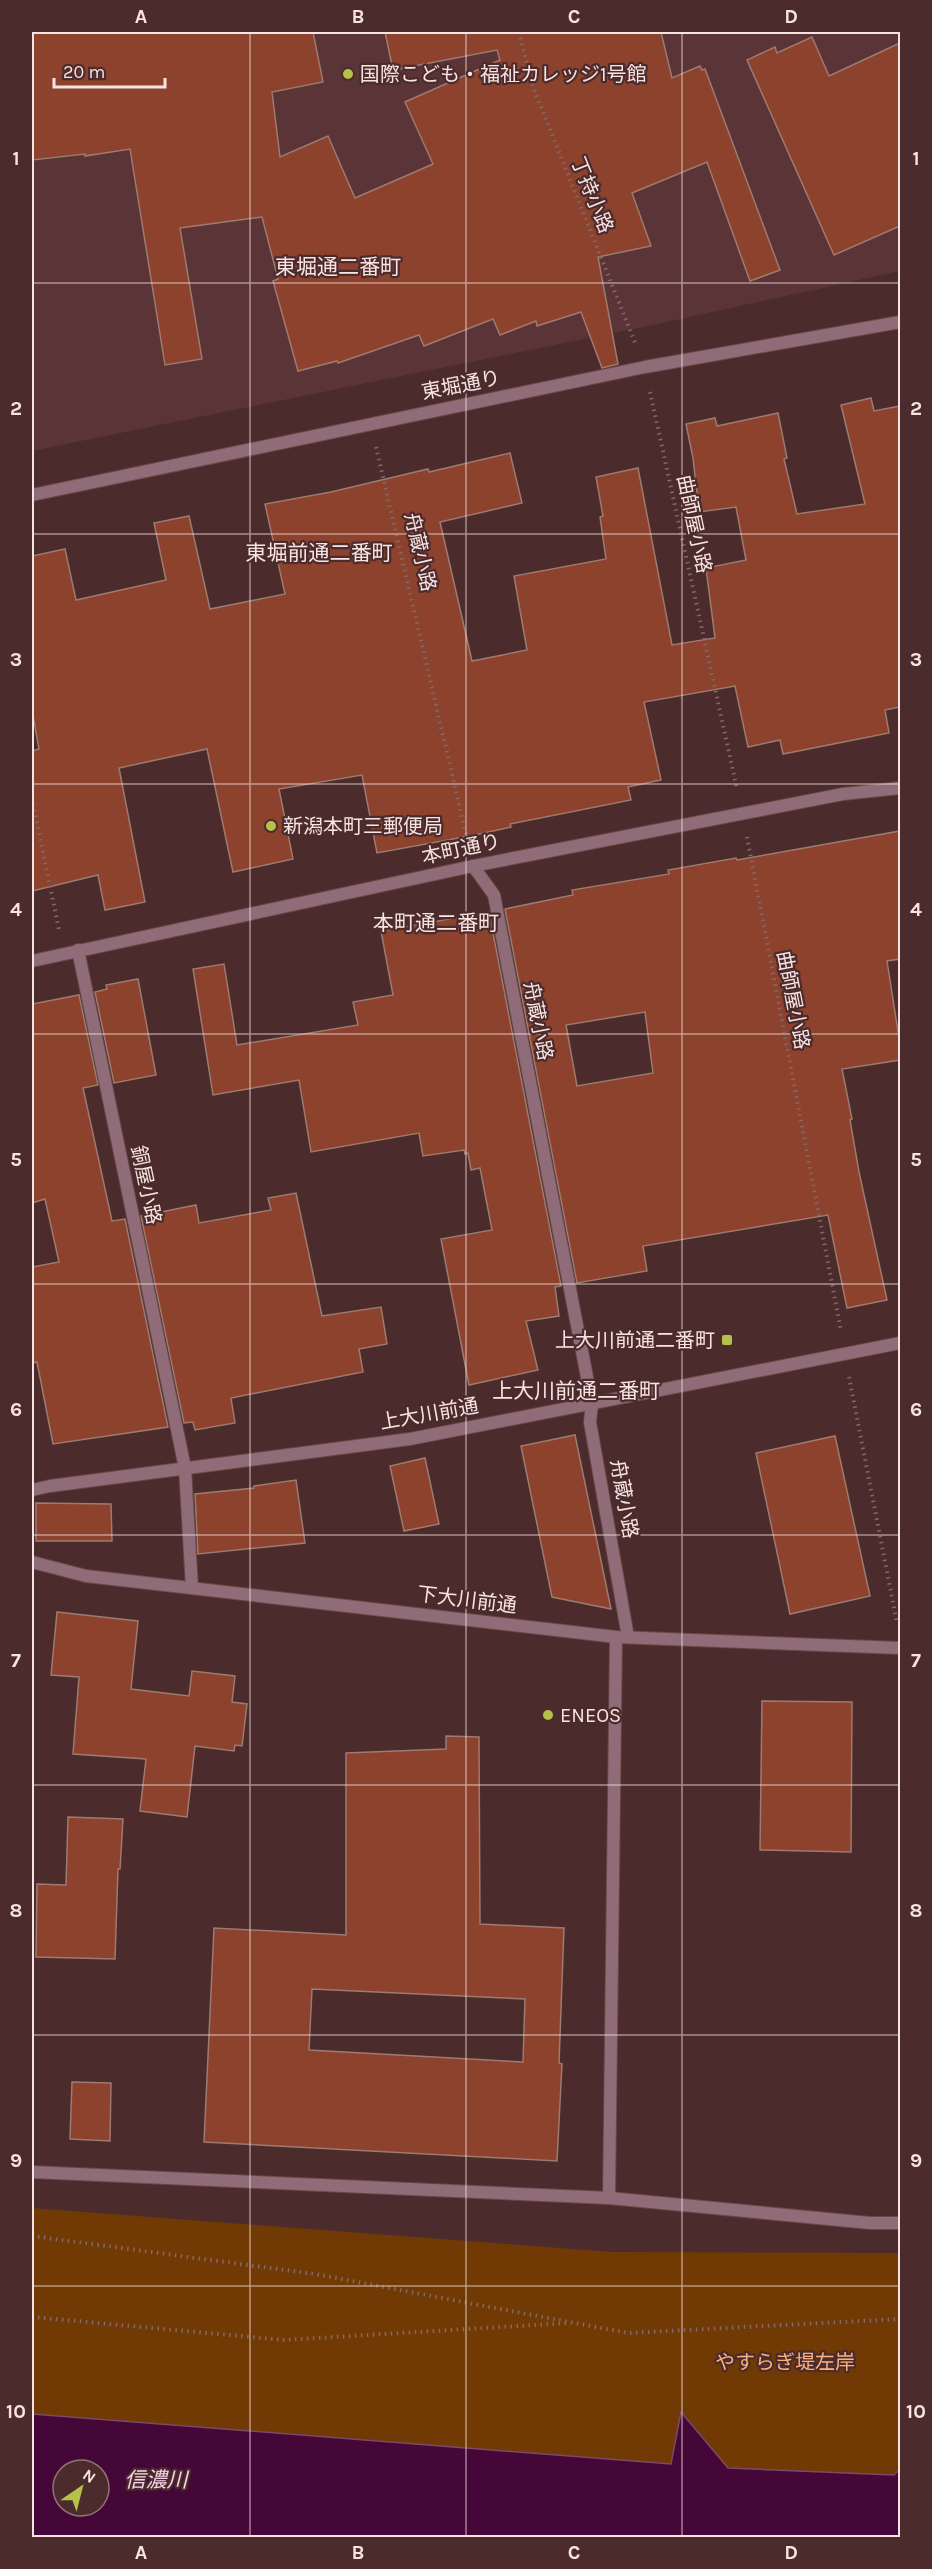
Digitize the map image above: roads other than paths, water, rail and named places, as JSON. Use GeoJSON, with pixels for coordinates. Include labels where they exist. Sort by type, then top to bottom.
{"type":"FeatureCollection","features":[{"type":"Feature","properties":{"kind":"street","name":"東堀通り"},"geometry":{"type":"LineString","coordinates":[[32,495],[645,367],[900,322]]}},
{"type":"Feature","properties":{"kind":"street","name":"本町通り"},"geometry":{"type":"LineString","coordinates":[[32,961],[473,866],[843,794],[900,788]]}},
{"type":"Feature","properties":{"kind":"street","name":"舟蔵小路"},"geometry":{"type":"LineString","coordinates":[[473,866],[494,895],[592,1403],[590,1422],[622,1637],[609,2198]]}},
{"type":"Feature","properties":{"kind":"street","name":"銅屋小路"},"geometry":{"type":"LineString","coordinates":[[78,950],[184,1468],[192,1588]]}},
{"type":"Feature","properties":{"kind":"street","name":"上大川前通"},"geometry":{"type":"LineString","coordinates":[[32,1490],[410,1439],[900,1343]]}},
{"type":"Feature","properties":{"kind":"street","name":"下大川前通"},"geometry":{"type":"LineString","coordinates":[[32,1562],[86,1576],[622,1637],[900,1648]]}},
{"type":"Feature","properties":{"kind":"street"},"geometry":{"type":"LineString","coordinates":[[32,2172],[609,2198],[870,2223],[900,2223]]}},
{"type":"Feature","properties":{"kind":"water","name":"信濃川"},"geometry":{"type":"Polygon","coordinates":[[[681,2412],[728,2468],[894,2475],[900,2469],[900,2537],[32,2537],[32,2414],[671,2464],[681,2412]]]}},
{"type":"Feature","properties":{"kind":"place","name":"国際こども・福祉カレッジ1号館"},"geometry":{"type":"Point","coordinates":[348,74]}},
{"type":"Feature","properties":{"kind":"place","name":"新潟本町三郵便局"},"geometry":{"type":"Point","coordinates":[271,826]}},
{"type":"Feature","properties":{"kind":"place","name":"上大川前通二番町"},"geometry":{"type":"Point","coordinates":[727,1340]}},
{"type":"Feature","properties":{"kind":"place","name":"ENEOS"},"geometry":{"type":"Point","coordinates":[548,1715]}},
{"type":"Feature","properties":{"kind":"district","name":"東堀通二番町"},"geometry":{"type":"Point","coordinates":[338,267]}},
{"type":"Feature","properties":{"kind":"district","name":"東堀前通二番町"},"geometry":{"type":"Point","coordinates":[319,553]}},
{"type":"Feature","properties":{"kind":"district","name":"本町通二番町"},"geometry":{"type":"Point","coordinates":[436,923]}},
{"type":"Feature","properties":{"kind":"district","name":"上大川前通二番町"},"geometry":{"type":"Point","coordinates":[576,1391]}},
{"type":"Feature","properties":{"kind":"park label","name":"やすらぎ堤左岸"},"geometry":{"type":"Point","coordinates":[785,2362]}}]}
